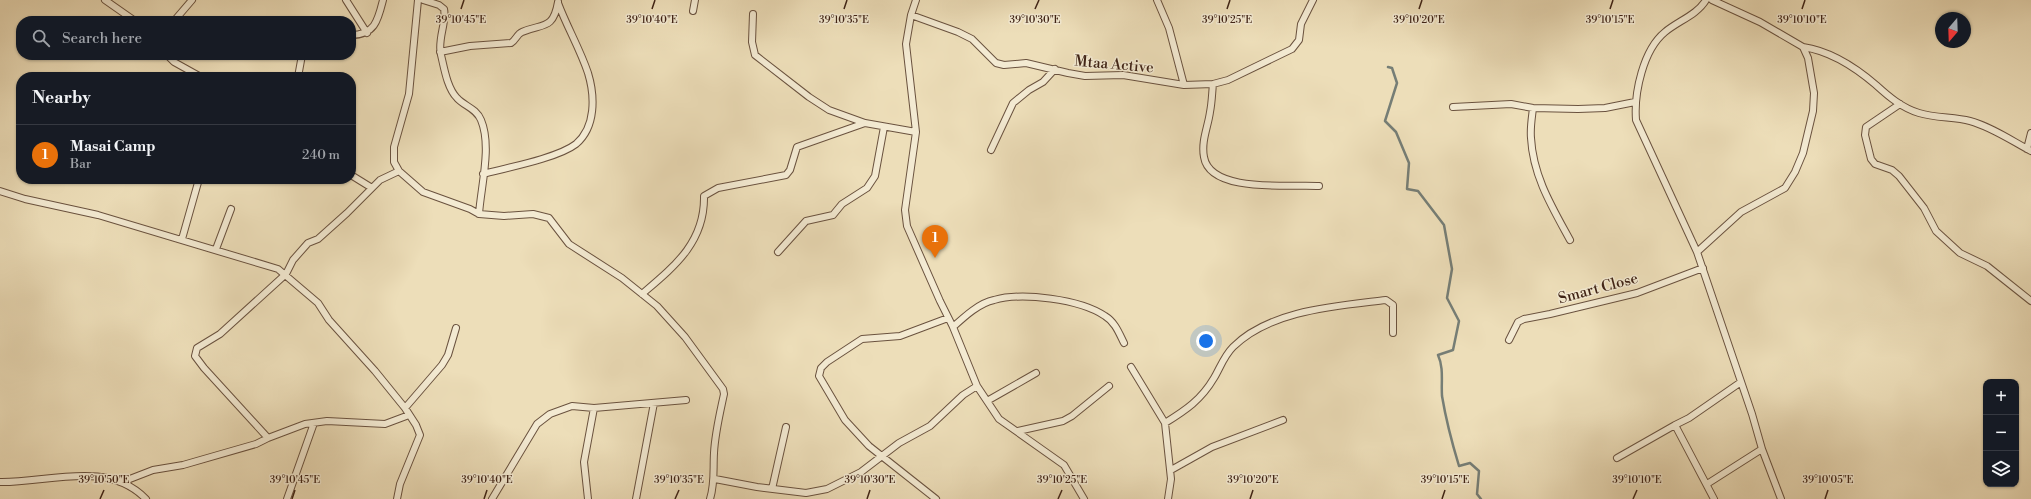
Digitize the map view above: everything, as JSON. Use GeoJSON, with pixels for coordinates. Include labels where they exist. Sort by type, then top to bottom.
{"type":"FeatureCollection","features":[{"type":"Feature","properties":{"kind":"street"},"geometry":{"type":"LineString","coordinates":[[106,0],[128,16]]}},
{"type":"Feature","properties":{"kind":"street"},"geometry":{"type":"LineString","coordinates":[[178,16],[192,0]]}},
{"type":"Feature","properties":{"kind":"street"},"geometry":{"type":"LineString","coordinates":[[346,0],[356,16]]}},
{"type":"Feature","properties":{"kind":"street"},"geometry":{"type":"LineString","coordinates":[[356,34],[366,33],[373,28],[383,0]]}},
{"type":"Feature","properties":{"kind":"street"},"geometry":{"type":"LineString","coordinates":[[418,0],[409,94],[394,147],[394,162],[399,171],[423,192],[470,209],[479,214],[504,216],[533,214],[549,218],[569,244],[622,278],[656,306],[685,337],[723,389],[714,454],[715,479],[710,499]]}},
{"type":"Feature","properties":{"kind":"street"},"geometry":{"type":"LineString","coordinates":[[423,0],[439,5],[444,9],[440,52],[452,92],[457,98],[475,110],[481,119],[486,147],[479,214]]}},
{"type":"Feature","properties":{"kind":"street"},"geometry":{"type":"LineString","coordinates":[[694,11],[695,0]]}},
{"type":"Feature","properties":{"kind":"street"},"geometry":{"type":"LineString","coordinates":[[916,0],[911,15],[906,44],[916,132],[905,210],[907,226],[953,327],[977,386],[999,419],[1018,431],[1064,466],[1084,499]]}},
{"type":"Feature","properties":{"kind":"street"},"geometry":{"type":"LineString","coordinates":[[1157,0],[1169,28],[1184,85]]}},
{"type":"Feature","properties":{"kind":"street","name":"Mtaa Active"},"geometry":{"type":"LineString","coordinates":[[911,15],[958,32],[972,39],[996,63],[1004,65],[1026,63],[1085,76],[1123,75],[1150,78],[1184,85],[1213,84],[1228,80],[1292,49],[1299,40],[1301,24],[1313,0]]}},
{"type":"Feature","properties":{"kind":"street"},"geometry":{"type":"LineString","coordinates":[[1706,0],[1694,12],[1664,32],[1650,52],[1640,74],[1635,102],[1636,120],[1697,252],[1762,448],[1781,499]]}},
{"type":"Feature","properties":{"kind":"street"},"geometry":{"type":"LineString","coordinates":[[1712,0],[1760,22],[1803,47],[1823,51],[1836,57],[1900,104],[1919,114],[1953,117],[1972,122],[2029,150],[2031,134]]}},
{"type":"Feature","properties":{"kind":"street"},"geometry":{"type":"LineString","coordinates":[[440,52],[470,46],[511,43],[522,32],[550,23],[558,2]]}},
{"type":"Feature","properties":{"kind":"street"},"geometry":{"type":"LineString","coordinates":[[483,174],[560,152],[575,144],[584,134],[589,124],[593,109],[592,90],[587,72],[558,2]]}},
{"type":"Feature","properties":{"kind":"street"},"geometry":{"type":"LineString","coordinates":[[753,14],[752,42],[755,55],[784,79],[829,110],[865,123],[916,132]]}},
{"type":"Feature","properties":{"kind":"street"},"geometry":{"type":"LineString","coordinates":[[356,16],[366,33]]}},
{"type":"Feature","properties":{"kind":"street"},"geometry":{"type":"LineString","coordinates":[[1697,252],[1742,212],[1785,188],[1795,172],[1803,152],[1813,111],[1814,93],[1808,58],[1803,47]]}},
{"type":"Feature","properties":{"kind":"street"},"geometry":{"type":"LineString","coordinates":[[172,60],[192,72]]}},
{"type":"Feature","properties":{"kind":"street"},"geometry":{"type":"LineString","coordinates":[[299,72],[301,60]]}},
{"type":"Feature","properties":{"kind":"street"},"geometry":{"type":"LineString","coordinates":[[991,150],[1013,103],[1023,94],[1043,82],[1055,69]]}},
{"type":"Feature","properties":{"kind":"street"},"geometry":{"type":"LineString","coordinates":[[1213,84],[1210,113],[1205,130],[1204,157],[1212,171],[1220,177],[1250,186],[1297,184],[1319,186]]}},
{"type":"Feature","properties":{"kind":"street"},"geometry":{"type":"LineString","coordinates":[[1453,107],[1511,104],[1533,108],[1605,108],[1635,102]]}},
{"type":"Feature","properties":{"kind":"street"},"geometry":{"type":"LineString","coordinates":[[1900,104],[1866,128],[1865,135],[1871,159],[1875,164],[1892,170],[1899,176],[1924,208],[1936,231],[1960,253],[1987,266],[2031,301]]}},
{"type":"Feature","properties":{"kind":"street"},"geometry":{"type":"LineString","coordinates":[[1533,108],[1531,136],[1533,158],[1538,179],[1570,240]]}},
{"type":"Feature","properties":{"kind":"street"},"geometry":{"type":"LineString","coordinates":[[642,294],[674,268],[691,247],[705,213],[704,196],[718,188],[786,175],[790,170],[797,147],[844,129],[865,123]]}},
{"type":"Feature","properties":{"kind":"street"},"geometry":{"type":"LineString","coordinates":[[778,252],[806,221],[833,214],[842,204],[867,188],[875,176],[884,127]]}},
{"type":"Feature","properties":{"kind":"street"},"geometry":{"type":"LineString","coordinates":[[268,438],[199,362],[195,356],[197,348],[220,334],[286,274],[293,260],[308,243],[318,239],[348,213],[380,180],[399,171]]}},
{"type":"Feature","properties":{"kind":"street"},"geometry":{"type":"LineString","coordinates":[[356,178],[372,188]]}},
{"type":"Feature","properties":{"kind":"street"},"geometry":{"type":"LineString","coordinates":[[182,239],[198,184]]}},
{"type":"Feature","properties":{"kind":"street"},"geometry":{"type":"LineString","coordinates":[[0,191],[25,199],[98,215],[182,239],[263,263],[286,274],[318,304],[329,320],[375,371],[405,408],[416,426],[420,436],[400,484],[396,499]]}},
{"type":"Feature","properties":{"kind":"street"},"geometry":{"type":"LineString","coordinates":[[216,249],[231,209]]}},
{"type":"Feature","properties":{"kind":"street","name":"Smart Close"},"geometry":{"type":"LineString","coordinates":[[1509,340],[1518,322],[1524,319],[1550,314],[1636,292],[1702,268]]}},
{"type":"Feature","properties":{"kind":"street"},"geometry":{"type":"LineString","coordinates":[[953,327],[968,314],[992,300],[1012,297],[1043,299],[1084,305],[1106,316],[1115,325],[1124,343]]}},
{"type":"Feature","properties":{"kind":"street"},"geometry":{"type":"LineString","coordinates":[[1165,423],[1194,404],[1214,378],[1219,366],[1233,347],[1254,330],[1273,321],[1314,311],[1386,300],[1393,305],[1393,333]]}},
{"type":"Feature","properties":{"kind":"street"},"geometry":{"type":"LineString","coordinates":[[936,499],[870,446],[845,420],[819,376],[821,368],[827,362],[862,339],[900,336],[948,318]]}},
{"type":"Feature","properties":{"kind":"street"},"geometry":{"type":"LineString","coordinates":[[405,408],[442,365],[448,355],[456,328]]}},
{"type":"Feature","properties":{"kind":"street"},"geometry":{"type":"LineString","coordinates":[[1131,367],[1165,423],[1171,470],[1168,499]]}},
{"type":"Feature","properties":{"kind":"street"},"geometry":{"type":"LineString","coordinates":[[987,401],[1036,373]]}},
{"type":"Feature","properties":{"kind":"street"},"geometry":{"type":"LineString","coordinates":[[1617,458],[1689,418],[1741,382]]}},
{"type":"Feature","properties":{"kind":"street"},"geometry":{"type":"LineString","coordinates":[[715,479],[806,496],[827,489],[861,472],[899,443],[930,426],[963,395],[977,386]]}},
{"type":"Feature","properties":{"kind":"street"},"geometry":{"type":"LineString","coordinates":[[1018,431],[1063,421],[1072,416],[1109,386]]}},
{"type":"Feature","properties":{"kind":"street"},"geometry":{"type":"LineString","coordinates":[[492,499],[537,424],[550,414],[572,406],[594,408],[686,400]]}},
{"type":"Feature","properties":{"kind":"street"},"geometry":{"type":"LineString","coordinates":[[636,499],[654,403]]}},
{"type":"Feature","properties":{"kind":"street"},"geometry":{"type":"LineString","coordinates":[[588,499],[584,462],[594,408]]}},
{"type":"Feature","properties":{"kind":"street"},"geometry":{"type":"LineString","coordinates":[[122,482],[153,470],[183,465],[256,444],[297,425],[328,421],[385,424],[409,416]]}},
{"type":"Feature","properties":{"kind":"street"},"geometry":{"type":"LineString","coordinates":[[1171,470],[1212,447],[1283,420]]}},
{"type":"Feature","properties":{"kind":"street"},"geometry":{"type":"LineString","coordinates":[[287,499],[314,423]]}},
{"type":"Feature","properties":{"kind":"street"},"geometry":{"type":"LineString","coordinates":[[1675,425],[1714,499]]}},
{"type":"Feature","properties":{"kind":"street"},"geometry":{"type":"LineString","coordinates":[[772,489],[786,427]]}},
{"type":"Feature","properties":{"kind":"street"},"geometry":{"type":"LineString","coordinates":[[1707,484],[1762,448]]}},
{"type":"Feature","properties":{"kind":"street"},"geometry":{"type":"LineString","coordinates":[[0,482],[78,476],[108,478],[122,482],[146,499]]}},
{"type":"Feature","properties":{"kind":"waterway"},"geometry":{"type":"LineString","coordinates":[[1388,67],[1392,68],[1397,83],[1385,121],[1396,132],[1409,163],[1407,189],[1418,191],[1444,225],[1452,269],[1447,298],[1459,321],[1453,350],[1438,355],[1442,370],[1442,396],[1449,431],[1459,466],[1470,463],[1479,471],[1477,494],[1481,499]]}},
{"type":"Feature","properties":{"kind":"place","name":"Masai Camp"},"geometry":{"type":"Point","coordinates":[935,258]}}]}
